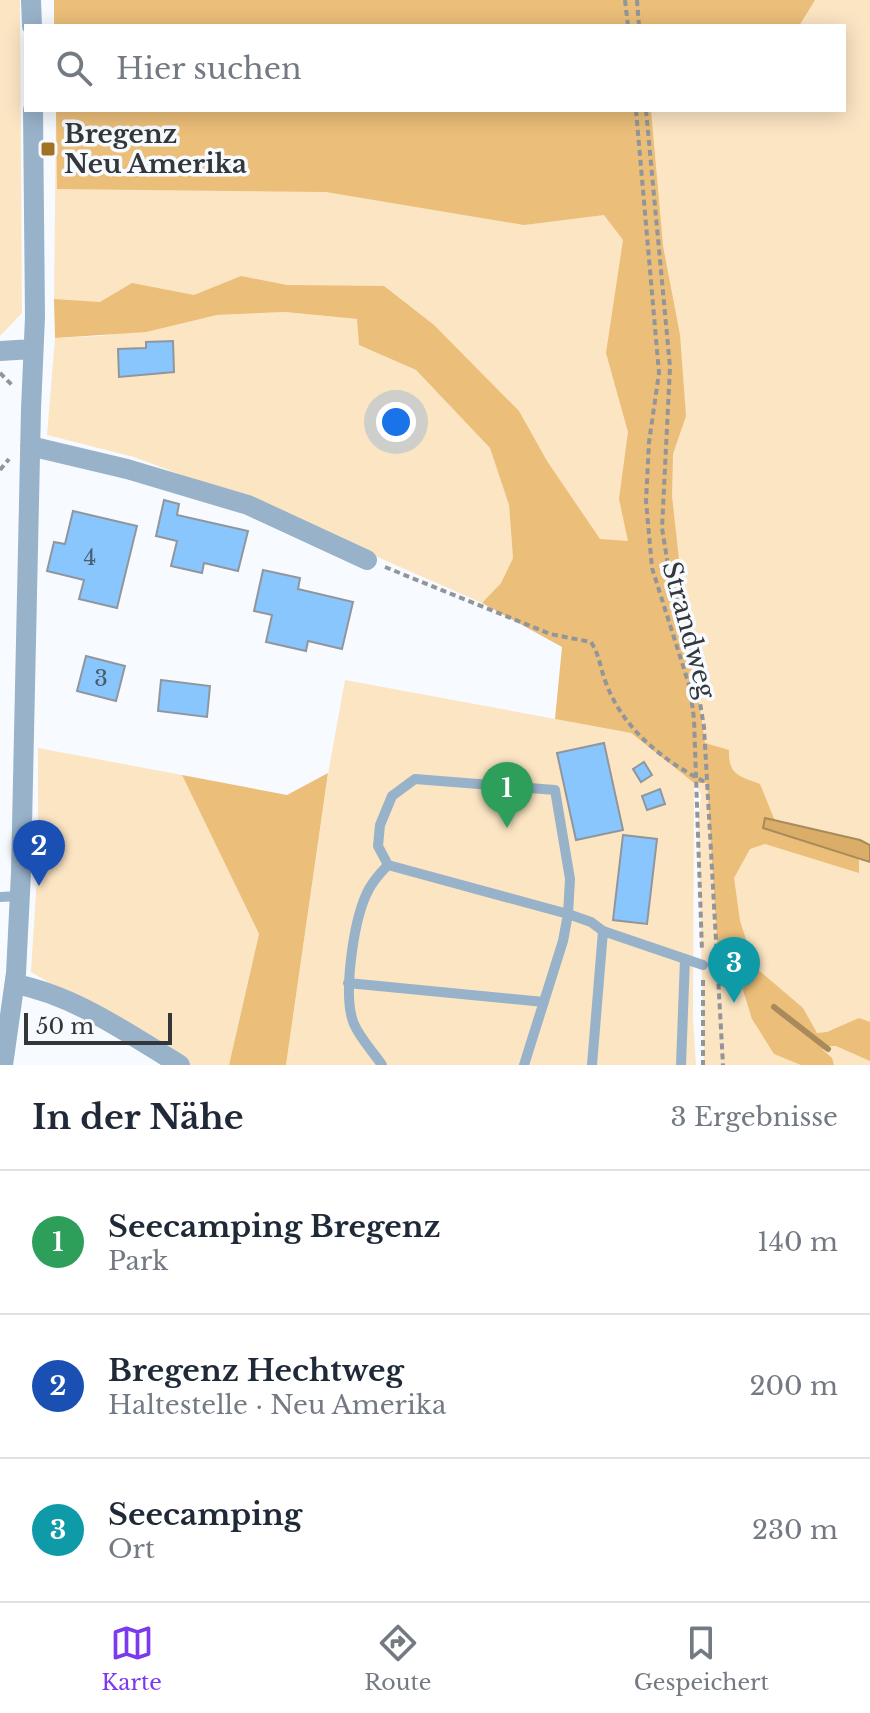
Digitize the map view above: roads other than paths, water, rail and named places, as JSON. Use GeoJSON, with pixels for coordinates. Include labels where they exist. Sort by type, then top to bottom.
{"type":"FeatureCollection","features":[{"type":"Feature","properties":{"kind":"street"},"geometry":{"type":"LineString","coordinates":[[31,0],[32,24]]}},
{"type":"Feature","properties":{"kind":"street"},"geometry":{"type":"LineString","coordinates":[[3,1065],[15,984],[8,960],[33,349],[33,112]]}},
{"type":"Feature","properties":{"kind":"street"},"geometry":{"type":"LineString","coordinates":[[0,351],[33,349]]}},
{"type":"Feature","properties":{"kind":"street"},"geometry":{"type":"LineString","coordinates":[[30,446],[127,469],[248,505],[367,560]]}},
{"type":"Feature","properties":{"kind":"street"},"geometry":{"type":"LineString","coordinates":[[15,984],[42,989],[111,1024],[180,1065]]}},
{"type":"Feature","properties":{"kind":"lane"},"geometry":{"type":"LineString","coordinates":[[524,1065],[563,941],[568,914],[570,879],[555,790],[415,779],[392,796],[380,825],[378,846],[388,865],[568,914],[591,922],[603,931],[703,965]]}},
{"type":"Feature","properties":{"kind":"lane"},"geometry":{"type":"LineString","coordinates":[[382,1065],[353,1022],[348,983],[351,952],[365,897],[375,878],[388,865]]}},
{"type":"Feature","properties":{"kind":"lane"},"geometry":{"type":"LineString","coordinates":[[592,1065],[603,931]]}},
{"type":"Feature","properties":{"kind":"lane"},"geometry":{"type":"LineString","coordinates":[[681,1065],[685,959]]}},
{"type":"Feature","properties":{"kind":"lane"},"geometry":{"type":"LineString","coordinates":[[348,983],[544,1002]]}},
{"type":"Feature","properties":{"kind":"waterway"},"geometry":{"type":"LineString","coordinates":[[774,1007],[828,1049]]}},
{"type":"Feature","properties":{"kind":"place","name":"Bregenz Neu Amerika"},"geometry":{"type":"Point","coordinates":[48,149]}},
{"type":"Feature","properties":{"kind":"place","name":"Seecamping Bregenz"},"geometry":{"type":"Point","coordinates":[507,828]}},
{"type":"Feature","properties":{"kind":"place","name":"Bregenz Hechtweg"},"geometry":{"type":"Point","coordinates":[39,886]}},
{"type":"Feature","properties":{"kind":"place","name":"Seecamping"},"geometry":{"type":"Point","coordinates":[734,1003]}}]}
